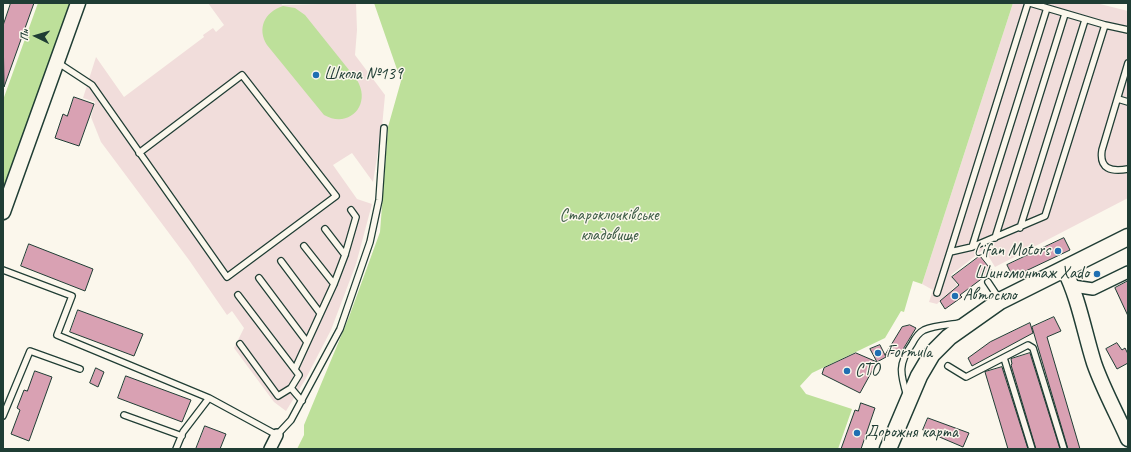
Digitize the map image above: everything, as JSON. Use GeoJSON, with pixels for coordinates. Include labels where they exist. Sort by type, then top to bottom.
{"type":"FeatureCollection","features":[{"type":"Feature","properties":{"kind":"main road"},"geometry":{"type":"LineString","coordinates":[[888,449],[908,399],[932,354],[950,336],[1000,301],[1128,237]]}},
{"type":"Feature","properties":{"kind":"street"},"geometry":{"type":"LineString","coordinates":[[3,212],[78,3]]}},
{"type":"Feature","properties":{"kind":"street"},"geometry":{"type":"LineString","coordinates":[[1064,269],[1080,304],[1083,326],[1095,364],[1128,440]]}},
{"type":"Feature","properties":{"kind":"street"},"geometry":{"type":"LineString","coordinates":[[1073,286],[1093,289],[1128,272]]}},
{"type":"Feature","properties":{"kind":"street"},"geometry":{"type":"LineString","coordinates":[[270,449],[277,435]]}},
{"type":"Feature","properties":{"kind":"lane"},"geometry":{"type":"LineString","coordinates":[[937,293],[1029,3],[1085,20],[1128,30]]}},
{"type":"Feature","properties":{"kind":"lane"},"geometry":{"type":"LineString","coordinates":[[972,247],[1047,8]]}},
{"type":"Feature","properties":{"kind":"lane"},"geometry":{"type":"LineString","coordinates":[[995,238],[1065,14]]}},
{"type":"Feature","properties":{"kind":"lane"},"geometry":{"type":"LineString","coordinates":[[1020,228],[1085,20]]}},
{"type":"Feature","properties":{"kind":"lane"},"geometry":{"type":"LineString","coordinates":[[950,252],[972,247],[1020,228],[1045,216],[1105,25]]}},
{"type":"Feature","properties":{"kind":"lane"},"geometry":{"type":"LineString","coordinates":[[57,62],[92,85],[139,153],[227,277],[336,196],[242,75],[139,153]]}},
{"type":"Feature","properties":{"kind":"lane"},"geometry":{"type":"LineString","coordinates":[[1128,63],[1127,71],[1100,159],[1104,166],[1111,169],[1128,168]]}},
{"type":"Feature","properties":{"kind":"lane"},"geometry":{"type":"LineString","coordinates":[[1118,99],[1128,102]]}},
{"type":"Feature","properties":{"kind":"lane"},"geometry":{"type":"LineString","coordinates":[[3,270],[72,296],[57,335],[209,398],[277,435],[291,420],[340,329],[370,242],[379,200],[384,128]]}},
{"type":"Feature","properties":{"kind":"lane"},"geometry":{"type":"LineString","coordinates":[[294,369],[334,284],[345,255],[356,217],[351,210]]}},
{"type":"Feature","properties":{"kind":"lane"},"geometry":{"type":"LineString","coordinates":[[325,229],[345,255]]}},
{"type":"Feature","properties":{"kind":"lane"},"geometry":{"type":"LineString","coordinates":[[304,246],[334,284]]}},
{"type":"Feature","properties":{"kind":"lane"},"geometry":{"type":"LineString","coordinates":[[281,261],[320,313]]}},
{"type":"Feature","properties":{"kind":"lane"},"geometry":{"type":"LineString","coordinates":[[259,278],[307,342]]}},
{"type":"Feature","properties":{"kind":"lane"},"geometry":{"type":"LineString","coordinates":[[988,282],[1000,301]]}},
{"type":"Feature","properties":{"kind":"lane"},"geometry":{"type":"LineString","coordinates":[[238,295],[299,375],[291,388],[278,396],[240,344]]}},
{"type":"Feature","properties":{"kind":"lane"},"geometry":{"type":"LineString","coordinates":[[908,399],[902,377],[902,363],[904,356],[917,336],[923,330],[932,327],[968,322]]}},
{"type":"Feature","properties":{"kind":"lane"},"geometry":{"type":"LineString","coordinates":[[948,366],[966,376],[1028,345],[1034,348],[1064,449]]}},
{"type":"Feature","properties":{"kind":"lane"},"geometry":{"type":"LineString","coordinates":[[3,416],[30,351],[80,368]]}},
{"type":"Feature","properties":{"kind":"lane"},"geometry":{"type":"LineString","coordinates":[[1004,358],[1032,449]]}},
{"type":"Feature","properties":{"kind":"lane"},"geometry":{"type":"LineString","coordinates":[[291,388],[302,401]]}},
{"type":"Feature","properties":{"kind":"lane"},"geometry":{"type":"LineString","coordinates":[[176,449],[182,436],[209,398]]}},
{"type":"Feature","properties":{"kind":"lane"},"geometry":{"type":"LineString","coordinates":[[124,415],[182,436]]}},
{"type":"Feature","properties":{"kind":"shaded area"},"geometry":{"type":"Polygon","coordinates":[[[208,3],[281,3],[282,5],[356,3],[357,30],[355,55],[385,95],[382,127],[373,182],[352,153],[333,165],[357,199],[372,204],[356,264],[331,330],[305,380],[286,411],[274,402],[234,348],[244,328],[232,311],[227,315],[189,260],[101,142],[91,117],[95,102],[83,98],[96,57],[124,97],[204,37],[203,35],[213,28],[216,32],[224,25],[208,3]]]}},
{"type":"Feature","properties":{"kind":"shaded area"},"geometry":{"type":"Polygon","coordinates":[[[1013,3],[1096,3],[1128,11],[1128,198],[995,267],[984,249],[951,275],[957,285],[937,304],[929,302],[933,290],[922,284],[1013,3]]]}},
{"type":"Feature","properties":{"kind":"green space"},"geometry":{"type":"Polygon","coordinates":[[[38,3],[72,3],[3,190],[3,100],[38,3]]]}},
{"type":"Feature","properties":{"kind":"green space","name":"Староклочківське кладовище"},"geometry":{"type":"Polygon","coordinates":[[[374,3],[1013,3],[922,284],[913,281],[904,312],[901,311],[885,338],[812,373],[800,386],[806,394],[852,409],[838,449],[297,449],[304,435],[304,425],[349,317],[380,232],[388,127],[401,81],[374,3]]]}},
{"type":"Feature","properties":{"kind":"green space"},"geometry":{"type":"Polygon","coordinates":[[[283,6],[295,8],[305,15],[357,80],[361,89],[362,98],[360,106],[356,112],[349,117],[333,119],[324,115],[267,45],[263,33],[264,22],[271,12],[283,6]]]}},
{"type":"Feature","properties":{"kind":"building"},"geometry":{"type":"Polygon","coordinates":[[[11,3],[34,3],[4,87],[3,26],[11,3]]]}},
{"type":"Feature","properties":{"kind":"building"},"geometry":{"type":"Polygon","coordinates":[[[74,97],[94,104],[79,146],[55,138],[63,114],[67,116],[74,97]]]}},
{"type":"Feature","properties":{"kind":"building"},"geometry":{"type":"Polygon","coordinates":[[[1064,238],[1070,250],[1013,277],[1007,265],[1064,238]]]}},
{"type":"Feature","properties":{"kind":"building"},"geometry":{"type":"Polygon","coordinates":[[[29,244],[93,269],[85,291],[21,266],[29,244]]]}},
{"type":"Feature","properties":{"kind":"building"},"geometry":{"type":"Polygon","coordinates":[[[980,256],[992,271],[960,295],[962,297],[945,309],[940,301],[959,285],[952,277],[980,256]]]}},
{"type":"Feature","properties":{"kind":"building"},"geometry":{"type":"Polygon","coordinates":[[[1128,281],[1128,316],[1115,288],[1128,281]]]}},
{"type":"Feature","properties":{"kind":"building"},"geometry":{"type":"Polygon","coordinates":[[[78,310],[143,334],[134,356],[70,332],[78,310]]]}},
{"type":"Feature","properties":{"kind":"building"},"geometry":{"type":"Polygon","coordinates":[[[1054,317],[1061,331],[1047,337],[1080,449],[1068,449],[1032,327],[1054,317]]]}},
{"type":"Feature","properties":{"kind":"building"},"geometry":{"type":"Polygon","coordinates":[[[1030,323],[1033,333],[972,366],[968,358],[990,342],[1030,323]]]}},
{"type":"Feature","properties":{"kind":"building"},"geometry":{"type":"Polygon","coordinates":[[[910,325],[916,328],[902,351],[885,355],[902,327],[910,325]]]}},
{"type":"Feature","properties":{"kind":"building"},"geometry":{"type":"Polygon","coordinates":[[[1117,343],[1122,350],[1125,348],[1128,354],[1128,363],[1117,369],[1106,349],[1117,343]]]}},
{"type":"Feature","properties":{"kind":"building","name":"Formula"},"geometry":{"type":"Polygon","coordinates":[[[880,345],[886,357],[877,362],[870,349],[880,345]]]}},
{"type":"Feature","properties":{"kind":"building","name":"СТО"},"geometry":{"type":"Polygon","coordinates":[[[856,353],[877,362],[860,393],[822,374],[824,368],[856,353]]]}},
{"type":"Feature","properties":{"kind":"building"},"geometry":{"type":"Polygon","coordinates":[[[1030,353],[1060,449],[1036,449],[1011,365],[1011,359],[1030,353]]]}},
{"type":"Feature","properties":{"kind":"building"},"geometry":{"type":"Polygon","coordinates":[[[1002,367],[1028,449],[1008,449],[985,372],[1002,367]]]}},
{"type":"Feature","properties":{"kind":"building"},"geometry":{"type":"Polygon","coordinates":[[[96,368],[104,372],[98,387],[90,383],[96,368]]]}},
{"type":"Feature","properties":{"kind":"building"},"geometry":{"type":"Polygon","coordinates":[[[35,371],[52,377],[29,441],[11,434],[20,410],[17,408],[24,390],[27,391],[35,371]]]}},
{"type":"Feature","properties":{"kind":"building"},"geometry":{"type":"Polygon","coordinates":[[[126,376],[191,400],[182,422],[118,398],[126,376]]]}},
{"type":"Feature","properties":{"kind":"building","name":"Дорожня карта"},"geometry":{"type":"Polygon","coordinates":[[[861,403],[875,408],[861,449],[841,449],[855,410],[858,411],[861,403]]]}},
{"type":"Feature","properties":{"kind":"building"},"geometry":{"type":"Polygon","coordinates":[[[928,418],[969,433],[963,447],[923,430],[928,418]]]}},
{"type":"Feature","properties":{"kind":"building"},"geometry":{"type":"Polygon","coordinates":[[[205,426],[226,434],[220,449],[196,449],[205,426]]]}},
{"type":"Feature","properties":{"kind":"place","name":"Школа №139"},"geometry":{"type":"Point","coordinates":[316,75]}},
{"type":"Feature","properties":{"kind":"place","name":"Lifan Motors"},"geometry":{"type":"Point","coordinates":[1058,251]}},
{"type":"Feature","properties":{"kind":"place","name":"Шиномонтаж Xado"},"geometry":{"type":"Point","coordinates":[1097,274]}},
{"type":"Feature","properties":{"kind":"place","name":"Автоскло"},"geometry":{"type":"Point","coordinates":[955,296]}},
{"type":"Feature","properties":{"kind":"place","name":"Formula"},"geometry":{"type":"Point","coordinates":[878,353]}},
{"type":"Feature","properties":{"kind":"place","name":"СТО"},"geometry":{"type":"Point","coordinates":[847,371]}},
{"type":"Feature","properties":{"kind":"place","name":"Дорожня карта"},"geometry":{"type":"Point","coordinates":[857,433]}}]}
